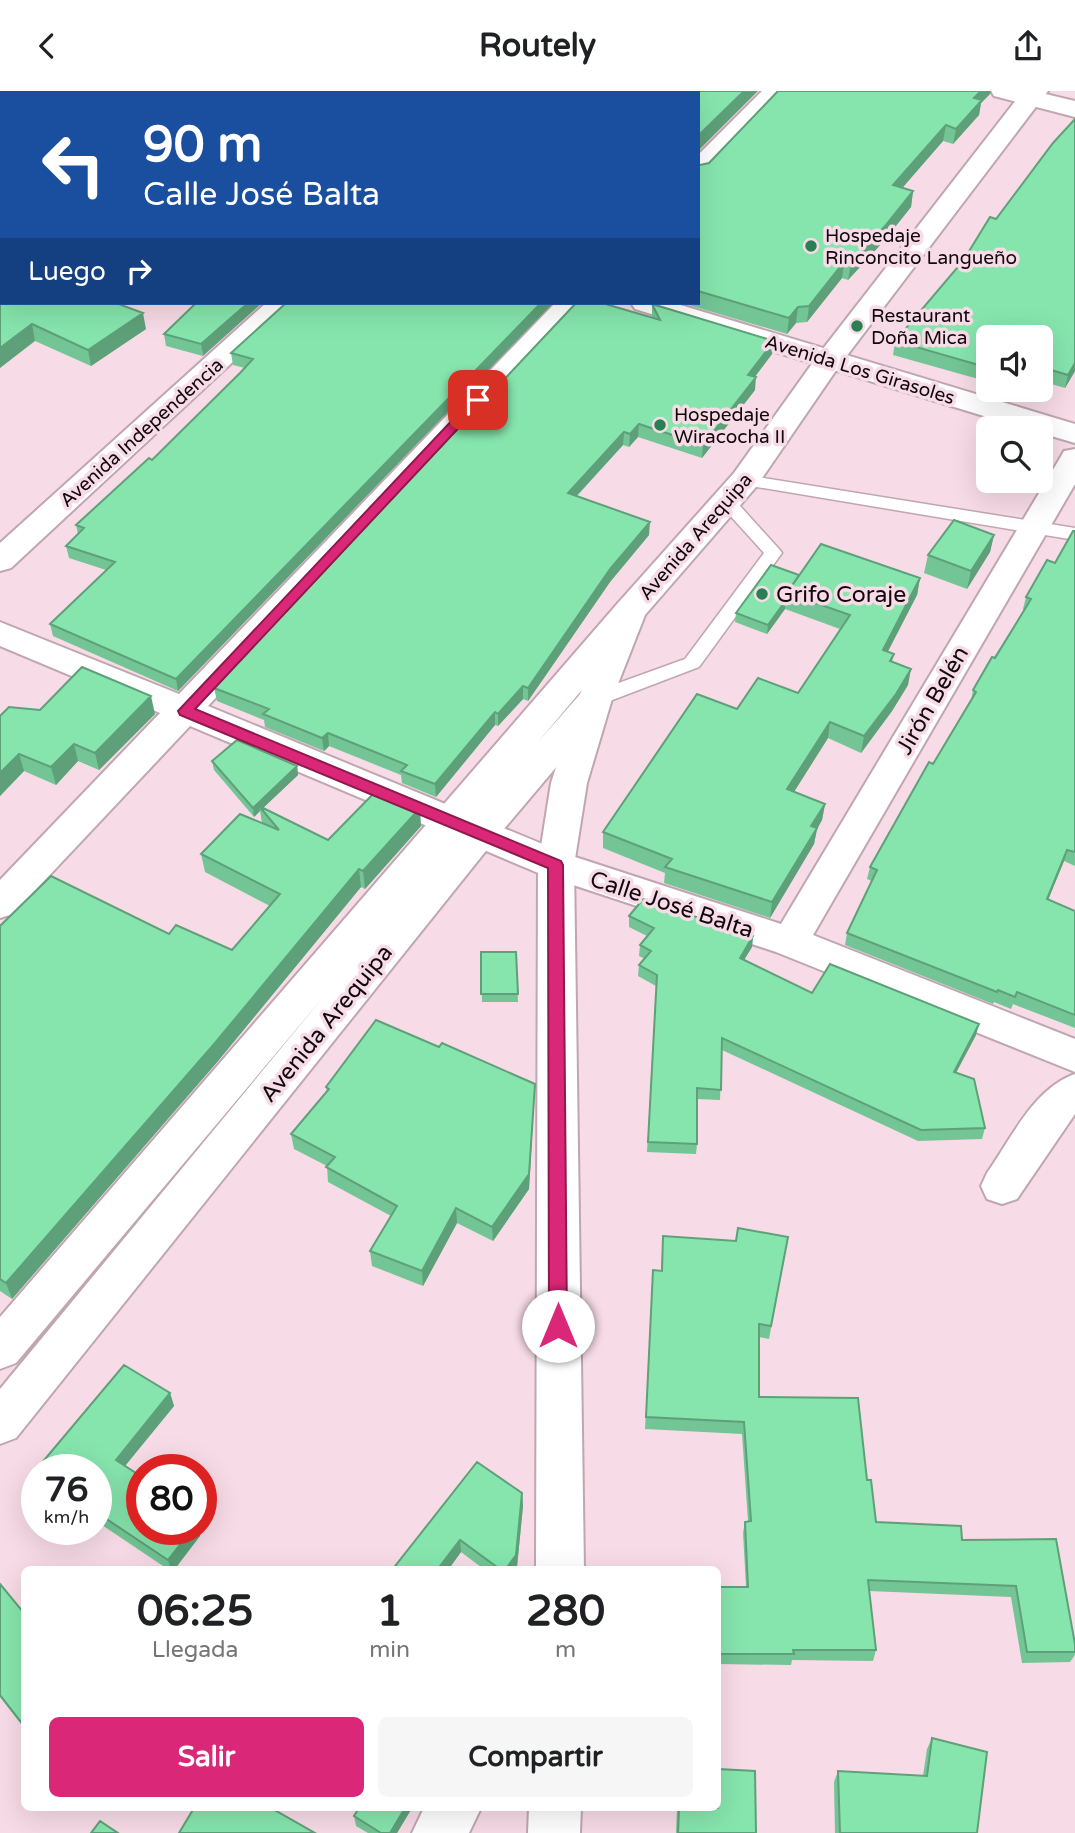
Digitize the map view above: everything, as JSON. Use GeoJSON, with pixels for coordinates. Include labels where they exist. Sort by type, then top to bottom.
{"type":"FeatureCollection","features":[{"type":"Feature","properties":{"kind":"main road"},"geometry":{"type":"LineString","coordinates":[[700,168],[776,91]]}},
{"type":"Feature","properties":{"kind":"main road"},"geometry":{"type":"LineString","coordinates":[[1003,91],[1034,94],[1075,109]]}},
{"type":"Feature","properties":{"kind":"main road","name":"Avenida Arequipa"},"geometry":{"type":"LineString","coordinates":[[0,1423],[466,827],[630,611],[736,490],[829,361],[1034,94]]}},
{"type":"Feature","properties":{"kind":"main road","name":"Avenida Independencia"},"geometry":{"type":"LineString","coordinates":[[0,561],[280,305]]}},
{"type":"Feature","properties":{"kind":"main road"},"geometry":{"type":"LineString","coordinates":[[0,904],[186,711],[568,305]]}},
{"type":"Feature","properties":{"kind":"main road","name":"Avenida Los Girasoles"},"geometry":{"type":"LineString","coordinates":[[651,305],[1075,434]]}},
{"type":"Feature","properties":{"kind":"main road","name":"Jirón Belén"},"geometry":{"type":"LineString","coordinates":[[790,943],[1075,458]]}},
{"type":"Feature","properties":{"kind":"main road","name":"Avenida Arequipa"},"geometry":{"type":"LineString","coordinates":[[0,1349],[466,827],[595,699],[630,611]]}},
{"type":"Feature","properties":{"kind":"main road","name":"Calle José Balta"},"geometry":{"type":"LineString","coordinates":[[0,633],[556,865],[790,943],[1075,1056]]}},
{"type":"Feature","properties":{"kind":"main road"},"geometry":{"type":"LineString","coordinates":[[559,1566],[556,865],[569,783],[595,699]]}},
{"type":"Feature","properties":{"kind":"main road"},"geometry":{"type":"LineString","coordinates":[[1002,1186],[1056,1106],[1075,1091]]}},
{"type":"Feature","properties":{"kind":"main road"},"geometry":{"type":"LineString","coordinates":[[438,1833],[452,1811]]}},
{"type":"Feature","properties":{"kind":"main road"},"geometry":{"type":"LineString","coordinates":[[554,1833],[555,1811]]}},
{"type":"Feature","properties":{"kind":"lane"},"geometry":{"type":"LineString","coordinates":[[736,490],[1034,526],[1075,534]]}},
{"type":"Feature","properties":{"kind":"lane"},"geometry":{"type":"LineString","coordinates":[[595,699],[692,663],[773,553],[736,490]]}},
{"type":"Feature","properties":{"kind":"building"},"geometry":{"type":"Polygon","coordinates":[[[700,91],[744,91],[700,134],[700,91]]]}},
{"type":"Feature","properties":{"kind":"building"},"geometry":{"type":"Polygon","coordinates":[[[778,91],[981,91],[974,98],[982,100],[956,129],[946,125],[893,185],[913,191],[885,226],[851,264],[844,262],[809,306],[798,307],[789,318],[700,292],[700,165],[709,163],[778,91]]]}},
{"type":"Feature","properties":{"kind":"building"},"geometry":{"type":"Polygon","coordinates":[[[1075,119],[1075,363],[1068,375],[1053,371],[1053,325],[976,325],[976,364],[895,341],[963,261],[990,217],[996,219],[1053,143],[1075,119]]]}},
{"type":"Feature","properties":{"kind":"building"},"geometry":{"type":"Polygon","coordinates":[[[0,305],[121,305],[143,313],[88,350],[32,324],[0,348],[0,305]]]}},
{"type":"Feature","properties":{"kind":"building"},"geometry":{"type":"Polygon","coordinates":[[[194,305],[246,305],[201,344],[164,334],[194,305]]]}},
{"type":"Feature","properties":{"kind":"building"},"geometry":{"type":"Polygon","coordinates":[[[284,305],[539,305],[176,679],[50,624],[115,562],[66,546],[84,528],[76,525],[149,458],[152,460],[253,359],[231,353],[284,305]]]}},
{"type":"Feature","properties":{"kind":"building"},"geometry":{"type":"Polygon","coordinates":[[[574,305],[609,305],[660,320],[652,305],[655,305],[774,341],[748,375],[756,377],[703,445],[639,424],[630,434],[624,432],[568,493],[650,522],[610,569],[528,688],[523,686],[498,714],[495,712],[435,784],[401,771],[407,765],[328,733],[322,738],[263,714],[269,709],[214,688],[574,305]]]}},
{"type":"Feature","properties":{"kind":"building"},"geometry":{"type":"Polygon","coordinates":[[[954,520],[994,535],[971,571],[928,555],[954,520]]]}},
{"type":"Feature","properties":{"kind":"building"},"geometry":{"type":"Polygon","coordinates":[[[1073,531],[1075,852],[1067,850],[1047,899],[1075,911],[1075,1015],[1017,992],[1015,997],[998,990],[997,992],[847,933],[877,870],[870,867],[929,762],[933,764],[976,692],[973,690],[992,657],[995,658],[1031,599],[1026,597],[1047,560],[1055,563],[1073,531]]]}},
{"type":"Feature","properties":{"kind":"building"},"geometry":{"type":"Polygon","coordinates":[[[821,544],[920,578],[883,650],[894,654],[890,661],[911,669],[864,736],[830,722],[787,789],[825,804],[811,826],[817,828],[772,902],[665,867],[672,859],[603,832],[697,694],[737,709],[758,678],[798,693],[850,615],[787,593],[821,544]]]}},
{"type":"Feature","properties":{"kind":"building"},"geometry":{"type":"Polygon","coordinates":[[[771,565],[799,575],[787,593],[786,600],[768,625],[736,613],[771,565]]]}},
{"type":"Feature","properties":{"kind":"building"},"geometry":{"type":"Polygon","coordinates":[[[82,667],[151,696],[95,753],[74,744],[51,767],[19,754],[0,773],[0,716],[9,707],[40,710],[82,667]]]}},
{"type":"Feature","properties":{"kind":"building"},"geometry":{"type":"Polygon","coordinates":[[[237,740],[297,766],[253,808],[212,761],[237,740]]]}},
{"type":"Feature","properties":{"kind":"building"},"geometry":{"type":"Polygon","coordinates":[[[377,790],[420,808],[363,871],[359,869],[215,1043],[6,1283],[0,1279],[0,926],[51,876],[169,934],[176,925],[232,950],[280,894],[201,854],[240,814],[279,830],[259,806],[328,840],[377,790]]]}},
{"type":"Feature","properties":{"kind":"building"},"geometry":{"type":"Polygon","coordinates":[[[643,899],[753,936],[740,958],[812,993],[830,964],[979,1024],[954,1072],[974,1079],[985,1128],[921,1130],[722,1038],[721,1090],[697,1088],[697,1144],[648,1142],[657,975],[639,965],[651,951],[640,945],[654,928],[629,916],[643,899]]]}},
{"type":"Feature","properties":{"kind":"building"},"geometry":{"type":"Polygon","coordinates":[[[481,952],[516,952],[518,994],[481,994],[481,952]]]}},
{"type":"Feature","properties":{"kind":"building"},"geometry":{"type":"Polygon","coordinates":[[[376,1020],[439,1047],[442,1043],[535,1084],[529,1174],[492,1227],[456,1208],[422,1271],[370,1251],[397,1206],[326,1167],[335,1157],[291,1134],[329,1089],[326,1087],[376,1020]]]}},
{"type":"Feature","properties":{"kind":"building"},"geometry":{"type":"Polygon","coordinates":[[[738,1228],[788,1237],[771,1326],[759,1324],[759,1397],[858,1398],[867,1480],[871,1480],[876,1522],[961,1526],[962,1540],[1056,1539],[1075,1652],[1027,1652],[1016,1586],[868,1580],[876,1650],[793,1650],[794,1654],[721,1654],[721,1587],[748,1587],[745,1522],[751,1521],[744,1422],[646,1417],[653,1270],[662,1271],[663,1236],[736,1241],[738,1228]]]}},
{"type":"Feature","properties":{"kind":"building"},"geometry":{"type":"Polygon","coordinates":[[[124,1365],[170,1393],[116,1460],[126,1467],[126,1532],[112,1523],[112,1454],[49,1454],[124,1365]]]}},
{"type":"Feature","properties":{"kind":"building"},"geometry":{"type":"Polygon","coordinates":[[[477,1462],[522,1493],[516,1555],[508,1566],[496,1566],[460,1540],[440,1566],[395,1566],[477,1462]]]}},
{"type":"Feature","properties":{"kind":"building"},"geometry":{"type":"Polygon","coordinates":[[[146,1545],[180,1545],[168,1560],[146,1545]]]}},
{"type":"Feature","properties":{"kind":"building"},"geometry":{"type":"Polygon","coordinates":[[[0,1584],[21,1609],[21,1722],[0,1695],[0,1584]]]}},
{"type":"Feature","properties":{"kind":"building"},"geometry":{"type":"Polygon","coordinates":[[[932,1738],[987,1752],[977,1833],[840,1833],[838,1771],[927,1776],[932,1738]]]}},
{"type":"Feature","properties":{"kind":"building"},"geometry":{"type":"Polygon","coordinates":[[[721,1769],[755,1771],[756,1833],[678,1833],[679,1811],[721,1811],[721,1769]]]}},
{"type":"Feature","properties":{"kind":"building"},"geometry":{"type":"Polygon","coordinates":[[[192,1811],[276,1811],[315,1833],[179,1833],[192,1811]]]}},
{"type":"Feature","properties":{"kind":"building"},"geometry":{"type":"Polygon","coordinates":[[[357,1811],[403,1811],[390,1833],[381,1833],[354,1816],[357,1811]]]}},
{"type":"Feature","properties":{"kind":"building"},"geometry":{"type":"Polygon","coordinates":[[[100,1821],[118,1833],[91,1833],[100,1821]]]}},
{"type":"Feature","properties":{"kind":"place","name":"Hospedaje Rinconcito Langueño"},"geometry":{"type":"Point","coordinates":[811,246]}},
{"type":"Feature","properties":{"kind":"place","name":"Restaurant Doña Mica"},"geometry":{"type":"Point","coordinates":[857,326]}},
{"type":"Feature","properties":{"kind":"place","name":"Hospedaje Wiracocha II"},"geometry":{"type":"Point","coordinates":[660,425]}},
{"type":"Feature","properties":{"kind":"place","name":"Grifo Coraje"},"geometry":{"type":"Point","coordinates":[762,594]}},
{"type":"Feature","properties":{"kind":"route"},"geometry":{"type":"LineString","coordinates":[[478,400],[186,711],[556,865],[558,1326]]}}]}
